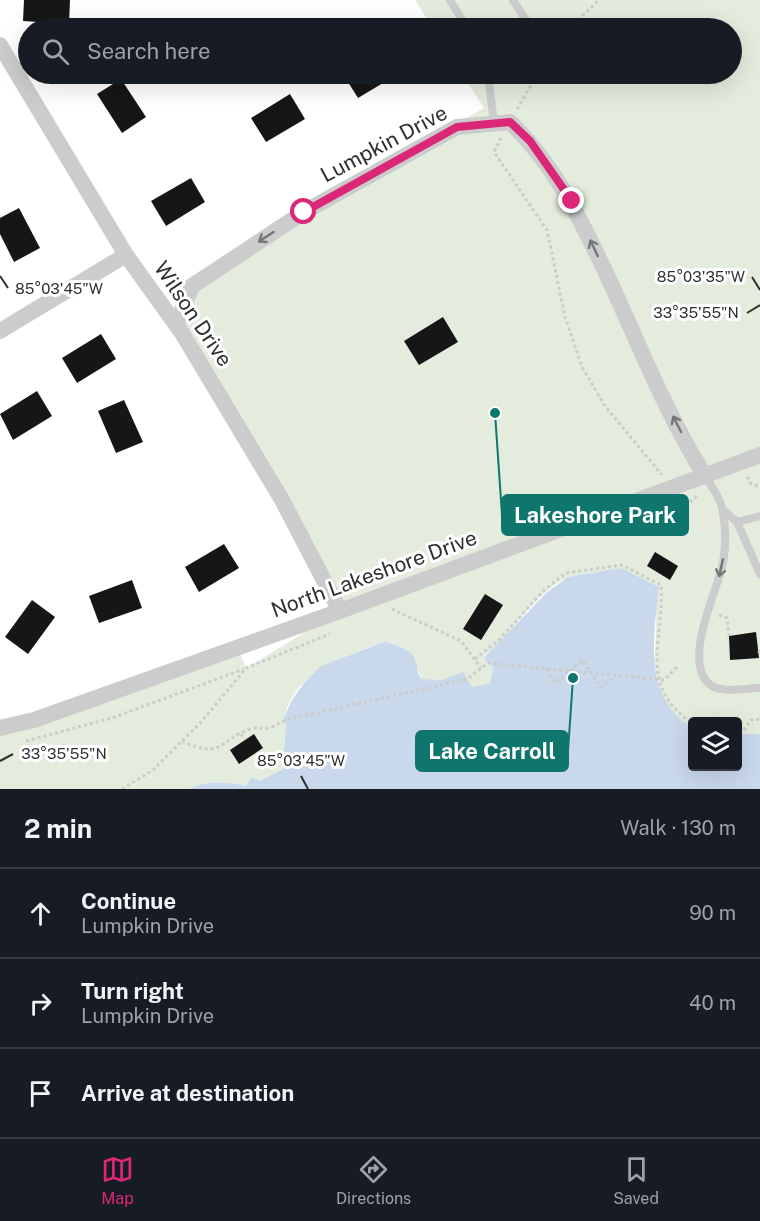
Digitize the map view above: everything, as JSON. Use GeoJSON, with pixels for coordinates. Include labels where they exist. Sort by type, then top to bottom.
{"type":"FeatureCollection","features":[{"type":"Feature","properties":{"kind":"street","name":"Wilson Drive"},"geometry":{"type":"LineString","coordinates":[[0,45],[18,75]]}},
{"type":"Feature","properties":{"kind":"street","name":"Wilson Drive"},"geometry":{"type":"LineString","coordinates":[[23,84],[126,255],[176,325],[295,522],[340,611]]}},
{"type":"Feature","properties":{"kind":"street"},"geometry":{"type":"LineString","coordinates":[[502,123],[530,141],[572,201],[673,416],[705,476]]}},
{"type":"Feature","properties":{"kind":"street","name":"Lumpkin Drive"},"geometry":{"type":"LineString","coordinates":[[176,325],[192,286],[304,212],[457,127],[502,123]]}},
{"type":"Feature","properties":{"kind":"street"},"geometry":{"type":"LineString","coordinates":[[0,331],[126,255]]}},
{"type":"Feature","properties":{"kind":"street","name":"North Lakeshore Drive"},"geometry":{"type":"LineString","coordinates":[[0,728],[34,720],[340,611],[672,497],[705,476],[760,455]]}},
{"type":"Feature","properties":{"kind":"lane"},"geometry":{"type":"LineString","coordinates":[[450,0],[461,18]]}},
{"type":"Feature","properties":{"kind":"lane"},"geometry":{"type":"LineString","coordinates":[[513,0],[525,18]]}},
{"type":"Feature","properties":{"kind":"lane"},"geometry":{"type":"LineString","coordinates":[[491,84],[502,123]]}},
{"type":"Feature","properties":{"kind":"lane"},"geometry":{"type":"LineString","coordinates":[[705,476],[723,510],[737,522],[760,574]]}},
{"type":"Feature","properties":{"kind":"lane"},"geometry":{"type":"LineString","coordinates":[[723,510],[725,532],[723,565],[700,639],[700,668],[708,682],[723,690],[760,688]]}},
{"type":"Feature","properties":{"kind":"lane"},"geometry":{"type":"LineString","coordinates":[[737,522],[760,516]]}},
{"type":"Feature","properties":{"kind":"path"},"geometry":{"type":"LineString","coordinates":[[580,18],[599,0]]}},
{"type":"Feature","properties":{"kind":"path"},"geometry":{"type":"LineString","coordinates":[[531,84],[502,123],[494,152],[547,230],[565,317],[582,367],[605,406],[665,478],[672,497],[684,507],[697,496]]}},
{"type":"Feature","properties":{"kind":"path"},"geometry":{"type":"LineString","coordinates":[[747,477],[750,483],[760,488]]}},
{"type":"Feature","properties":{"kind":"path"},"geometry":{"type":"LineString","coordinates":[[475,659],[500,639],[543,591],[566,573],[622,565],[661,585],[656,660],[658,680],[673,706],[688,719]]}},
{"type":"Feature","properties":{"kind":"path"},"geometry":{"type":"LineString","coordinates":[[382,613],[403,605]]}},
{"type":"Feature","properties":{"kind":"path"},"geometry":{"type":"LineString","coordinates":[[392,609],[461,641],[481,668]]}},
{"type":"Feature","properties":{"kind":"path"},"geometry":{"type":"LineString","coordinates":[[708,612],[727,618],[729,636]]}},
{"type":"Feature","properties":{"kind":"path"},"geometry":{"type":"LineString","coordinates":[[20,742],[112,718],[246,668],[331,633]]}},
{"type":"Feature","properties":{"kind":"path"},"geometry":{"type":"LineString","coordinates":[[546,669],[556,682],[582,660],[601,687],[615,676]]}},
{"type":"Feature","properties":{"kind":"path"},"geometry":{"type":"LineString","coordinates":[[182,741],[203,750],[219,749],[241,734],[259,727],[268,728],[286,720],[467,679],[488,663],[658,680],[668,678],[678,666]]}},
{"type":"Feature","properties":{"kind":"path"},"geometry":{"type":"LineString","coordinates":[[122,789],[153,770],[182,741],[246,668]]}},
{"type":"Feature","properties":{"kind":"path"},"geometry":{"type":"LineString","coordinates":[[742,731],[751,720],[760,719]]}},
{"type":"Feature","properties":{"kind":"path"},"geometry":{"type":"LineString","coordinates":[[241,734],[245,740]]}},
{"type":"Feature","properties":{"kind":"green space"},"geometry":{"type":"Polygon","coordinates":[[[415,0],[760,0],[760,734],[742,734],[742,717],[688,717],[688,724],[677,716],[666,704],[656,677],[656,614],[575,576],[563,580],[539,598],[484,657],[493,668],[491,683],[472,687],[463,673],[442,680],[422,679],[408,650],[386,641],[326,666],[300,686],[291,699],[285,716],[286,744],[283,769],[258,781],[250,778],[246,786],[218,783],[203,784],[189,789],[0,789],[0,728],[237,647],[246,668],[340,611],[176,325],[192,286],[304,212],[484,108],[468,84],[742,84],[742,18],[427,18],[415,0]]]}},
{"type":"Feature","properties":{"kind":"water"},"geometry":{"type":"Polygon","coordinates":[[[621,568],[659,587],[655,625],[655,664],[658,683],[665,700],[676,715],[688,724],[688,771],[742,771],[742,734],[760,734],[760,789],[189,789],[203,784],[217,783],[246,786],[251,777],[259,781],[283,769],[286,726],[284,717],[304,683],[321,666],[386,641],[403,648],[413,656],[422,679],[442,680],[463,672],[472,687],[490,683],[493,668],[484,658],[546,593],[568,577],[621,568]]]}},
{"type":"Feature","properties":{"kind":"building"},"geometry":{"type":"Polygon","coordinates":[[[24,0],[70,0],[69,18],[23,18],[24,0]]]}},
{"type":"Feature","properties":{"kind":"building"},"geometry":{"type":"Polygon","coordinates":[[[113,84],[124,84],[146,117],[122,133],[97,94],[113,84]]]}},
{"type":"Feature","properties":{"kind":"building"},"geometry":{"type":"Polygon","coordinates":[[[349,84],[381,84],[358,98],[349,84]]]}},
{"type":"Feature","properties":{"kind":"building"},"geometry":{"type":"Polygon","coordinates":[[[290,94],[305,119],[266,142],[251,118],[290,94]]]}},
{"type":"Feature","properties":{"kind":"building"},"geometry":{"type":"Polygon","coordinates":[[[191,178],[205,202],[166,226],[151,201],[191,178]]]}},
{"type":"Feature","properties":{"kind":"building"},"geometry":{"type":"Polygon","coordinates":[[[19,208],[40,248],[14,262],[0,234],[0,218],[19,208]]]}},
{"type":"Feature","properties":{"kind":"building"},"geometry":{"type":"Polygon","coordinates":[[[443,317],[458,342],[419,365],[404,341],[443,317]]]}},
{"type":"Feature","properties":{"kind":"building"},"geometry":{"type":"Polygon","coordinates":[[[101,334],[116,359],[77,383],[62,358],[101,334]]]}},
{"type":"Feature","properties":{"kind":"building"},"geometry":{"type":"Polygon","coordinates":[[[37,391],[52,416],[13,440],[0,414],[37,391]]]}},
{"type":"Feature","properties":{"kind":"building"},"geometry":{"type":"Polygon","coordinates":[[[124,400],[143,442],[116,453],[98,411],[124,400]]]}},
{"type":"Feature","properties":{"kind":"building"},"geometry":{"type":"Polygon","coordinates":[[[224,544],[239,568],[199,592],[185,567],[224,544]]]}},
{"type":"Feature","properties":{"kind":"building"},"geometry":{"type":"Polygon","coordinates":[[[655,552],[678,566],[670,580],[647,566],[655,552]]]}},
{"type":"Feature","properties":{"kind":"building"},"geometry":{"type":"Polygon","coordinates":[[[132,580],[142,608],[99,623],[89,596],[132,580]]]}},
{"type":"Feature","properties":{"kind":"building"},"geometry":{"type":"Polygon","coordinates":[[[485,594],[503,605],[481,640],[463,629],[485,594]]]}},
{"type":"Feature","properties":{"kind":"building"},"geometry":{"type":"Polygon","coordinates":[[[32,600],[55,617],[28,654],[5,637],[32,600]]]}},
{"type":"Feature","properties":{"kind":"building"},"geometry":{"type":"Polygon","coordinates":[[[756,632],[759,658],[730,660],[729,636],[756,632]]]}},
{"type":"Feature","properties":{"kind":"building"},"geometry":{"type":"Polygon","coordinates":[[[254,734],[263,748],[239,764],[230,750],[254,734]]]}},
{"type":"Feature","properties":{"kind":"place","name":"Lakeshore Park"},"geometry":{"type":"Point","coordinates":[495,413]}},
{"type":"Feature","properties":{"kind":"place","name":"Lake Carroll"},"geometry":{"type":"Point","coordinates":[573,678]}},
{"type":"Feature","properties":{"kind":"route"},"geometry":{"type":"LineString","coordinates":[[304,212],[457,127],[510,122],[530,141],[572,201]]}}]}
